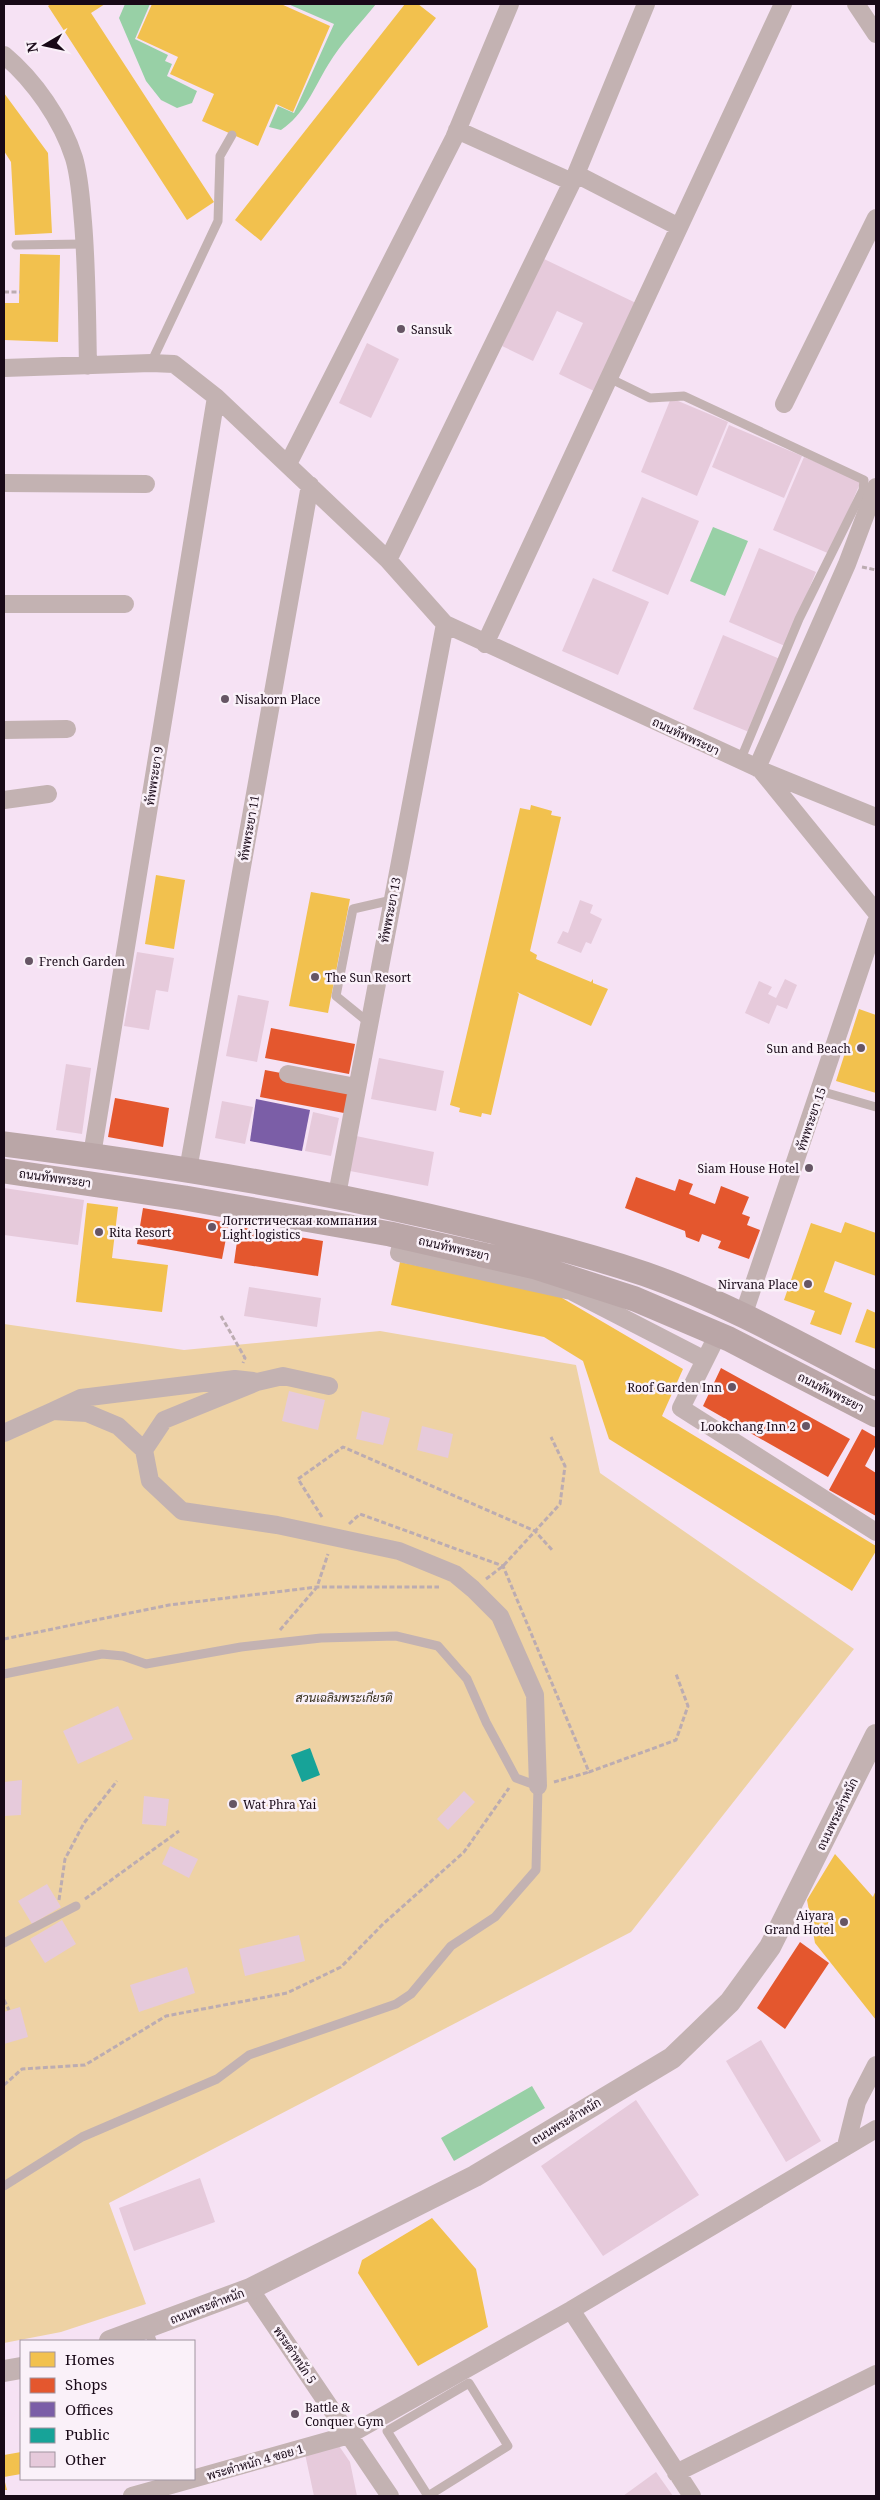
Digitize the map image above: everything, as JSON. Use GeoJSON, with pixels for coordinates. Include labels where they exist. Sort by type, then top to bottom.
{"type":"FeatureCollection","features":[{"type":"Feature","properties":{"kind":"main road","name":"ถนนทัพพระยา"},"geometry":{"type":"LineString","coordinates":[[4,1144],[92,1155],[337,1195],[542,1242],[647,1275],[743,1316],[876,1384]]}},
{"type":"Feature","properties":{"kind":"main road","name":"ถนนทัพพระยา"},"geometry":{"type":"LineString","coordinates":[[4,1171],[185,1198],[403,1237],[536,1267],[635,1299],[718,1334],[876,1415]]}},
{"type":"Feature","properties":{"kind":"street"},"geometry":{"type":"LineString","coordinates":[[288,464],[457,130],[510,4]]}},
{"type":"Feature","properties":{"kind":"street"},"geometry":{"type":"LineString","coordinates":[[388,560],[574,178],[646,4]]}},
{"type":"Feature","properties":{"kind":"street"},"geometry":{"type":"LineString","coordinates":[[485,644],[783,4]]}},
{"type":"Feature","properties":{"kind":"street"},"geometry":{"type":"LineString","coordinates":[[856,4],[876,34]]}},
{"type":"Feature","properties":{"kind":"street"},"geometry":{"type":"LineString","coordinates":[[4,55],[22,72],[45,102],[73,156],[79,179],[84,244],[88,366]]}},
{"type":"Feature","properties":{"kind":"street"},"geometry":{"type":"LineString","coordinates":[[457,130],[574,178],[679,227]]}},
{"type":"Feature","properties":{"kind":"street"},"geometry":{"type":"LineString","coordinates":[[784,404],[876,218]]}},
{"type":"Feature","properties":{"kind":"street"},"geometry":{"type":"LineString","coordinates":[[4,368],[151,363],[174,364],[216,396],[310,485],[388,560],[445,624]]}},
{"type":"Feature","properties":{"kind":"street","name":"ทัพพระยา 9"},"geometry":{"type":"LineString","coordinates":[[92,1155],[216,396]]}},
{"type":"Feature","properties":{"kind":"street"},"geometry":{"type":"LineString","coordinates":[[4,483],[146,484]]}},
{"type":"Feature","properties":{"kind":"street","name":"ทัพพระยา 11"},"geometry":{"type":"LineString","coordinates":[[188,1170],[310,485]]}},
{"type":"Feature","properties":{"kind":"street"},"geometry":{"type":"LineString","coordinates":[[876,487],[847,564],[758,769],[876,816]]}},
{"type":"Feature","properties":{"kind":"street"},"geometry":{"type":"LineString","coordinates":[[4,604],[125,604]]}},
{"type":"Feature","properties":{"kind":"street","name":"ถนนทัพพระยา"},"geometry":{"type":"LineString","coordinates":[[445,624],[758,769],[876,912]]}},
{"type":"Feature","properties":{"kind":"street","name":"ทัพพระยา 13"},"geometry":{"type":"LineString","coordinates":[[337,1195],[368,1022],[445,624]]}},
{"type":"Feature","properties":{"kind":"street"},"geometry":{"type":"LineString","coordinates":[[4,730],[67,729]]}},
{"type":"Feature","properties":{"kind":"street"},"geometry":{"type":"LineString","coordinates":[[4,800],[48,794]]}},
{"type":"Feature","properties":{"kind":"street","name":"ทัพพระยา 15"},"geometry":{"type":"LineString","coordinates":[[743,1316],[876,922]]}},
{"type":"Feature","properties":{"kind":"street"},"geometry":{"type":"LineString","coordinates":[[288,1074],[356,1086]]}},
{"type":"Feature","properties":{"kind":"street"},"geometry":{"type":"LineString","coordinates":[[403,1237],[399,1253],[571,1291],[705,1360]]}},
{"type":"Feature","properties":{"kind":"street"},"geometry":{"type":"LineString","coordinates":[[718,1334],[681,1408],[876,1532]]}},
{"type":"Feature","properties":{"kind":"street"},"geometry":{"type":"LineString","coordinates":[[144,1450],[164,1420],[257,1382],[284,1376],[329,1386]]}},
{"type":"Feature","properties":{"kind":"street"},"geometry":{"type":"LineString","coordinates":[[4,1433],[81,1398],[235,1378],[257,1382]]}},
{"type":"Feature","properties":{"kind":"street"},"geometry":{"type":"LineString","coordinates":[[53,1411],[87,1413],[118,1426],[144,1450],[150,1481],[182,1510],[277,1525],[399,1551],[455,1574],[500,1616],[534,1695],[538,1786]]}},
{"type":"Feature","properties":{"kind":"street","name":"ถนนพระตำหนัก"},"geometry":{"type":"LineString","coordinates":[[117,2340],[150,2335],[250,2289],[474,2176],[672,2058],[730,2002],[770,1947],[876,1735]]}},
{"type":"Feature","properties":{"kind":"street"},"geometry":{"type":"LineString","coordinates":[[846,2146],[857,2102],[876,2065]]}},
{"type":"Feature","properties":{"kind":"street","name":"พระตำหนัก 4 ซอย 1"},"geometry":{"type":"LineString","coordinates":[[132,2496],[185,2489],[349,2435],[571,2310],[876,2129]]}},
{"type":"Feature","properties":{"kind":"street","name":"พระตำหนัก 5"},"geometry":{"type":"LineString","coordinates":[[250,2289],[390,2496]]}},
{"type":"Feature","properties":{"kind":"street"},"geometry":{"type":"LineString","coordinates":[[571,2310],[692,2496]]}},
{"type":"Feature","properties":{"kind":"street"},"geometry":{"type":"LineString","coordinates":[[4,2371],[20,2368]]}},
{"type":"Feature","properties":{"kind":"street"},"geometry":{"type":"LineString","coordinates":[[676,2473],[876,2374]]}},
{"type":"Feature","properties":{"kind":"lane"},"geometry":{"type":"LineString","coordinates":[[151,363],[218,221],[220,156],[232,135]]}},
{"type":"Feature","properties":{"kind":"lane"},"geometry":{"type":"LineString","coordinates":[[16,245],[84,244]]}},
{"type":"Feature","properties":{"kind":"lane"},"geometry":{"type":"LineString","coordinates":[[608,378],[650,398],[684,396],[864,480],[863,490],[799,619],[740,761]]}},
{"type":"Feature","properties":{"kind":"lane"},"geometry":{"type":"LineString","coordinates":[[368,1022],[336,996],[351,918],[353,909],[392,900]]}},
{"type":"Feature","properties":{"kind":"lane"},"geometry":{"type":"LineString","coordinates":[[820,1091],[876,1107]]}},
{"type":"Feature","properties":{"kind":"lane"},"geometry":{"type":"LineString","coordinates":[[4,1674],[102,1654],[123,1656],[146,1664],[241,1647],[312,1639],[396,1636],[438,1646],[467,1679],[486,1722],[516,1778],[538,1786],[536,1870],[496,1917],[451,1946],[411,1994],[396,2004],[249,2055],[217,2079],[82,2137],[4,2186]]}},
{"type":"Feature","properties":{"kind":"lane"},"geometry":{"type":"LineString","coordinates":[[4,1943],[76,1906]]}},
{"type":"Feature","properties":{"kind":"lane"},"geometry":{"type":"LineString","coordinates":[[470,2383],[508,2446],[428,2496],[388,2431],[470,2383]]}},
{"type":"Feature","properties":{"kind":"path"},"geometry":{"type":"LineString","coordinates":[[4,292],[20,292]]}},
{"type":"Feature","properties":{"kind":"path"},"geometry":{"type":"LineString","coordinates":[[221,1316],[245,1358],[235,1378]]}},
{"type":"Feature","properties":{"kind":"path"},"geometry":{"type":"LineString","coordinates":[[4,1639],[169,1605],[317,1587],[395,1586],[473,1589],[502,1566],[560,1504],[565,1466],[551,1437]]}},
{"type":"Feature","properties":{"kind":"path"},"geometry":{"type":"LineString","coordinates":[[343,1447],[535,1531],[553,1551]]}},
{"type":"Feature","properties":{"kind":"path"},"geometry":{"type":"LineString","coordinates":[[502,1566],[589,1772]]}},
{"type":"Feature","properties":{"kind":"path"},"geometry":{"type":"LineString","coordinates":[[538,1786],[589,1772],[676,1740],[688,1706],[676,1674]]}},
{"type":"Feature","properties":{"kind":"path"},"geometry":{"type":"LineString","coordinates":[[4,2085],[22,2069],[85,2066],[166,2016],[287,1994],[341,1967],[383,1924],[464,1852],[516,1778]]}},
{"type":"Feature","properties":{"kind":"path"},"geometry":{"type":"LineString","coordinates":[[64,1912],[59,1900],[65,1859],[84,1823],[117,1781]]}},
{"type":"Feature","properties":{"kind":"path"},"geometry":{"type":"LineString","coordinates":[[76,1906],[179,1831]]}},
{"type":"Feature","properties":{"kind":"path"},"geometry":{"type":"LineString","coordinates":[[4,2000],[9,2010]]}},
{"type":"Feature","properties":{"kind":"green space","name":"สวนเฉลิมพระเกียรติ"},"geometry":{"type":"Polygon","coordinates":[[[4,1324],[184,1350],[380,1331],[576,1365],[600,1473],[854,1649],[631,1932],[109,2203],[146,2304],[61,2332],[4,2343],[4,1324]]]}},
{"type":"Feature","properties":{"kind":"shaded area"},"geometry":{"type":"Polygon","coordinates":[[[125,4],[150,4],[135,39],[168,55],[165,61],[172,64],[167,76],[197,91],[192,103],[177,108],[161,100],[146,81],[119,18],[125,4]]]}},
{"type":"Feature","properties":{"kind":"shaded area"},"geometry":{"type":"Polygon","coordinates":[[[288,4],[376,4],[333,57],[296,117],[281,130],[269,127],[278,106],[294,113],[334,24],[288,4]]]}},
{"type":"Feature","properties":{"kind":"shaded area"},"geometry":{"type":"Polygon","coordinates":[[[713,527],[748,541],[725,596],[690,581],[713,527]]]}},
{"type":"Feature","properties":{"kind":"shaded area"},"geometry":{"type":"Polygon","coordinates":[[[532,2086],[545,2108],[454,2161],[441,2138],[532,2086]]]}},
{"type":"Feature","properties":{"kind":"building: Homes"},"geometry":{"type":"Polygon","coordinates":[[[51,4],[105,4],[91,13],[214,202],[187,220],[48,6],[51,4]]]}},
{"type":"Feature","properties":{"kind":"building: Homes"},"geometry":{"type":"Polygon","coordinates":[[[152,4],[281,4],[330,26],[293,112],[276,104],[258,146],[202,121],[214,94],[170,74],[178,57],[137,38],[152,4]]]}},
{"type":"Feature","properties":{"kind":"building: Homes"},"geometry":{"type":"Polygon","coordinates":[[[405,4],[418,4],[436,18],[261,241],[235,220],[405,4]]]}},
{"type":"Feature","properties":{"kind":"building: Homes"},"geometry":{"type":"Polygon","coordinates":[[[4,93],[48,153],[52,233],[15,235],[11,162],[4,151],[4,93]]]}},
{"type":"Feature","properties":{"kind":"building: Homes"},"geometry":{"type":"Polygon","coordinates":[[[20,254],[60,255],[58,342],[4,340],[4,303],[19,303],[20,254]]]}},
{"type":"Feature","properties":{"kind":"building: Homes"},"geometry":{"type":"Polygon","coordinates":[[[531,805],[552,811],[551,815],[561,817],[530,951],[537,955],[536,959],[591,982],[593,979],[593,983],[608,989],[591,1026],[517,992],[519,994],[491,1115],[482,1113],[481,1117],[459,1112],[460,1108],[450,1105],[520,808],[530,810],[531,805]]]}},
{"type":"Feature","properties":{"kind":"building: Homes"},"geometry":{"type":"Polygon","coordinates":[[[156,875],[185,880],[174,949],[145,944],[156,875]]]}},
{"type":"Feature","properties":{"kind":"building: Homes","name":"The Sun Resort"},"geometry":{"type":"Polygon","coordinates":[[[311,892],[350,899],[328,1013],[289,1006],[311,892]]]}},
{"type":"Feature","properties":{"kind":"building: Homes","name":"Sun and Beach"},"geometry":{"type":"Polygon","coordinates":[[[859,1009],[876,1015],[876,1093],[836,1081],[859,1009]]]}},
{"type":"Feature","properties":{"kind":"building: Homes","name":"Rita Resort"},"geometry":{"type":"Polygon","coordinates":[[[87,1203],[118,1207],[112,1258],[168,1265],[162,1312],[76,1302],[87,1203]]]}},
{"type":"Feature","properties":{"kind":"building: Homes","name":"Nirvana Place"},"geometry":{"type":"Polygon","coordinates":[[[845,1222],[876,1233],[876,1276],[835,1261],[824,1292],[852,1303],[841,1335],[810,1324],[815,1311],[784,1300],[811,1223],[841,1233],[845,1222]]]}},
{"type":"Feature","properties":{"kind":"building: Homes"},"geometry":{"type":"Polygon","coordinates":[[[400,1262],[557,1295],[683,1369],[662,1416],[876,1546],[876,1551],[852,1591],[609,1439],[583,1361],[544,1337],[391,1305],[400,1262]]]}},
{"type":"Feature","properties":{"kind":"building: Homes"},"geometry":{"type":"Polygon","coordinates":[[[867,1309],[876,1313],[876,1349],[855,1342],[867,1309]]]}},
{"type":"Feature","properties":{"kind":"building: Homes","name":"Aiyara Grand Hotel"},"geometry":{"type":"Polygon","coordinates":[[[835,1854],[873,1897],[876,1890],[876,2020],[815,1943],[807,1900],[835,1854]]]}},
{"type":"Feature","properties":{"kind":"building: Homes"},"geometry":{"type":"Polygon","coordinates":[[[432,2218],[476,2269],[488,2327],[418,2366],[358,2273],[362,2260],[432,2218]]]}},
{"type":"Feature","properties":{"kind":"building: Homes"},"geometry":{"type":"Polygon","coordinates":[[[20,2452],[20,2474],[4,2477],[4,2455],[20,2452]]]}},
{"type":"Feature","properties":{"kind":"building: Homes"},"geometry":{"type":"Polygon","coordinates":[[[4,2478],[7,2490],[4,2490],[4,2478]]]}},
{"type":"Feature","properties":{"kind":"building: Shops"},"geometry":{"type":"Polygon","coordinates":[[[271,1028],[355,1044],[349,1074],[265,1058],[271,1028]]]}},
{"type":"Feature","properties":{"kind":"building: Shops"},"geometry":{"type":"Polygon","coordinates":[[[265,1070],[350,1086],[344,1113],[260,1097],[265,1070]]]}},
{"type":"Feature","properties":{"kind":"building: Shops"},"geometry":{"type":"Polygon","coordinates":[[[115,1098],[169,1108],[163,1147],[108,1137],[115,1098]]]}},
{"type":"Feature","properties":{"kind":"building: Shops"},"geometry":{"type":"Polygon","coordinates":[[[636,1177],[675,1191],[679,1179],[693,1184],[689,1194],[715,1204],[721,1186],[749,1197],[742,1214],[750,1217],[747,1225],[760,1230],[749,1259],[718,1248],[721,1241],[702,1234],[699,1242],[686,1237],[685,1231],[625,1208],[636,1177]]]}},
{"type":"Feature","properties":{"kind":"building: Shops"},"geometry":{"type":"Polygon","coordinates":[[[143,1208],[229,1223],[222,1259],[137,1244],[143,1208]]]}},
{"type":"Feature","properties":{"kind":"building: Shops"},"geometry":{"type":"Polygon","coordinates":[[[239,1227],[323,1241],[318,1276],[234,1263],[239,1227]]]}},
{"type":"Feature","properties":{"kind":"building: Shops"},"geometry":{"type":"Polygon","coordinates":[[[721,1368],[850,1439],[828,1477],[703,1406],[721,1368]]]}},
{"type":"Feature","properties":{"kind":"building: Shops"},"geometry":{"type":"Polygon","coordinates":[[[862,1429],[876,1437],[876,1445],[865,1466],[876,1473],[876,1516],[829,1490],[862,1429]]]}},
{"type":"Feature","properties":{"kind":"building: Shops"},"geometry":{"type":"Polygon","coordinates":[[[800,1942],[829,1963],[785,2029],[757,2008],[800,1942]]]}},
{"type":"Feature","properties":{"kind":"building: Offices"},"geometry":{"type":"Polygon","coordinates":[[[256,1099],[310,1110],[302,1151],[250,1141],[256,1099]]]}},
{"type":"Feature","properties":{"kind":"building: Public"},"geometry":{"type":"Polygon","coordinates":[[[310,1748],[320,1775],[302,1782],[291,1755],[310,1748]]]}},
{"type":"Feature","properties":{"kind":"building: Other"},"geometry":{"type":"Polygon","coordinates":[[[544,259],[636,303],[594,391],[559,374],[583,323],[557,311],[533,361],[502,346],[544,259]]]}},
{"type":"Feature","properties":{"kind":"building: Other"},"geometry":{"type":"Polygon","coordinates":[[[367,343],[399,359],[371,418],[339,403],[367,343]]]}},
{"type":"Feature","properties":{"kind":"building: Other"},"geometry":{"type":"Polygon","coordinates":[[[671,398],[728,422],[697,496],[641,472],[671,398]]]}},
{"type":"Feature","properties":{"kind":"building: Other"},"geometry":{"type":"Polygon","coordinates":[[[729,425],[802,456],[784,498],[712,467],[729,425]]]}},
{"type":"Feature","properties":{"kind":"building: Other"},"geometry":{"type":"Polygon","coordinates":[[[804,457],[861,481],[830,554],[773,530],[804,457]]]}},
{"type":"Feature","properties":{"kind":"building: Other"},"geometry":{"type":"Polygon","coordinates":[[[642,497],[699,521],[668,595],[612,571],[642,497]]]}},
{"type":"Feature","properties":{"kind":"building: Other"},"geometry":{"type":"Polygon","coordinates":[[[759,548],[816,572],[785,646],[729,622],[759,548]]]}},
{"type":"Feature","properties":{"kind":"building: Other"},"geometry":{"type":"Polygon","coordinates":[[[593,578],[649,602],[618,675],[562,651],[593,578]]]}},
{"type":"Feature","properties":{"kind":"building: Other"},"geometry":{"type":"Polygon","coordinates":[[[723,635],[780,659],[749,732],[693,709],[723,635]]]}},
{"type":"Feature","properties":{"kind":"building: Other"},"geometry":{"type":"Polygon","coordinates":[[[580,900],[593,905],[590,913],[602,919],[591,944],[586,942],[581,953],[557,943],[563,931],[568,933],[580,900]]]}},
{"type":"Feature","properties":{"kind":"building: Other"},"geometry":{"type":"Polygon","coordinates":[[[137,952],[174,958],[168,992],[156,990],[149,1030],[124,1026],[137,952]]]}},
{"type":"Feature","properties":{"kind":"building: Other"},"geometry":{"type":"Polygon","coordinates":[[[785,979],[797,985],[787,1009],[777,1005],[769,1024],[745,1013],[759,981],[772,987],[768,994],[776,998],[785,979]]]}},
{"type":"Feature","properties":{"kind":"building: Other"},"geometry":{"type":"Polygon","coordinates":[[[238,995],[269,1001],[257,1062],[226,1056],[238,995]]]}},
{"type":"Feature","properties":{"kind":"building: Other"},"geometry":{"type":"Polygon","coordinates":[[[379,1058],[444,1071],[436,1111],[371,1099],[379,1058]]]}},
{"type":"Feature","properties":{"kind":"building: Other"},"geometry":{"type":"Polygon","coordinates":[[[66,1064],[91,1068],[82,1134],[56,1130],[66,1064]]]}},
{"type":"Feature","properties":{"kind":"building: Other"},"geometry":{"type":"Polygon","coordinates":[[[222,1101],[253,1107],[245,1144],[215,1138],[222,1101]]]}},
{"type":"Feature","properties":{"kind":"building: Other"},"geometry":{"type":"Polygon","coordinates":[[[313,1112],[339,1118],[331,1156],[305,1151],[313,1112]]]}},
{"type":"Feature","properties":{"kind":"building: Other"},"geometry":{"type":"Polygon","coordinates":[[[356,1136],[434,1152],[428,1186],[350,1171],[356,1136]]]}},
{"type":"Feature","properties":{"kind":"building: Other"},"geometry":{"type":"Polygon","coordinates":[[[4,1188],[84,1200],[78,1245],[4,1235],[4,1188]]]}},
{"type":"Feature","properties":{"kind":"building: Other"},"geometry":{"type":"Polygon","coordinates":[[[249,1287],[321,1298],[317,1327],[244,1316],[249,1287]]]}},
{"type":"Feature","properties":{"kind":"building: Other"},"geometry":{"type":"Polygon","coordinates":[[[289,1391],[325,1400],[318,1430],[282,1421],[289,1391]]]}},
{"type":"Feature","properties":{"kind":"building: Other"},"geometry":{"type":"Polygon","coordinates":[[[362,1411],[390,1418],[383,1445],[356,1439],[362,1411]]]}},
{"type":"Feature","properties":{"kind":"building: Other"},"geometry":{"type":"Polygon","coordinates":[[[422,1426],[453,1434],[448,1458],[417,1450],[422,1426]]]}},
{"type":"Feature","properties":{"kind":"building: Other"},"geometry":{"type":"Polygon","coordinates":[[[118,1706],[133,1739],[78,1764],[63,1731],[118,1706]]]}},
{"type":"Feature","properties":{"kind":"building: Other"},"geometry":{"type":"Polygon","coordinates":[[[22,1780],[21,1815],[4,1816],[4,1782],[22,1780]]]}},
{"type":"Feature","properties":{"kind":"building: Other"},"geometry":{"type":"Polygon","coordinates":[[[464,1791],[475,1802],[448,1830],[437,1819],[464,1791]]]}},
{"type":"Feature","properties":{"kind":"building: Other"},"geometry":{"type":"Polygon","coordinates":[[[144,1796],[169,1799],[166,1826],[142,1824],[144,1796]]]}},
{"type":"Feature","properties":{"kind":"building: Other"},"geometry":{"type":"Polygon","coordinates":[[[170,1846],[198,1859],[189,1878],[162,1864],[170,1846]]]}},
{"type":"Feature","properties":{"kind":"building: Other"},"geometry":{"type":"Polygon","coordinates":[[[47,1884],[61,1907],[32,1924],[18,1901],[47,1884]]]}},
{"type":"Feature","properties":{"kind":"building: Other"},"geometry":{"type":"Polygon","coordinates":[[[62,1920],[76,1944],[45,1963],[30,1939],[62,1920]]]}},
{"type":"Feature","properties":{"kind":"building: Other"},"geometry":{"type":"Polygon","coordinates":[[[299,1935],[305,1961],[245,1976],[239,1949],[299,1935]]]}},
{"type":"Feature","properties":{"kind":"building: Other"},"geometry":{"type":"Polygon","coordinates":[[[187,1967],[195,1993],[139,2012],[130,1985],[187,1967]]]}},
{"type":"Feature","properties":{"kind":"building: Other"},"geometry":{"type":"Polygon","coordinates":[[[20,2007],[28,2037],[4,2044],[4,2012],[20,2007]]]}},
{"type":"Feature","properties":{"kind":"building: Other"},"geometry":{"type":"Polygon","coordinates":[[[761,2040],[821,2141],[786,2162],[726,2061],[761,2040]]]}},
{"type":"Feature","properties":{"kind":"building: Other"},"geometry":{"type":"Polygon","coordinates":[[[636,2100],[699,2195],[603,2256],[541,2166],[636,2100]]]}},
{"type":"Feature","properties":{"kind":"building: Other"},"geometry":{"type":"Polygon","coordinates":[[[200,2178],[215,2222],[134,2251],[119,2208],[200,2178]]]}},
{"type":"Feature","properties":{"kind":"building: Other"},"geometry":{"type":"Polygon","coordinates":[[[337,2443],[350,2462],[357,2496],[314,2496],[305,2454],[337,2443]]]}},
{"type":"Feature","properties":{"kind":"building: Other"},"geometry":{"type":"Polygon","coordinates":[[[656,2472],[673,2496],[623,2496],[656,2472]]]}},
{"type":"Feature","properties":{"kind":"place","name":"Sansuk"},"geometry":{"type":"Point","coordinates":[401,329]}},
{"type":"Feature","properties":{"kind":"place","name":"Nisakorn Place"},"geometry":{"type":"Point","coordinates":[225,699]}},
{"type":"Feature","properties":{"kind":"place","name":"French Garden"},"geometry":{"type":"Point","coordinates":[29,961]}},
{"type":"Feature","properties":{"kind":"place","name":"The Sun Resort"},"geometry":{"type":"Point","coordinates":[315,977]}},
{"type":"Feature","properties":{"kind":"place","name":"Sun and Beach"},"geometry":{"type":"Point","coordinates":[861,1048]}},
{"type":"Feature","properties":{"kind":"place","name":"Siam House Hotel"},"geometry":{"type":"Point","coordinates":[809,1168]}},
{"type":"Feature","properties":{"kind":"place","name":"Логистическая компания Light logistics"},"geometry":{"type":"Point","coordinates":[212,1227]}},
{"type":"Feature","properties":{"kind":"place","name":"Rita Resort"},"geometry":{"type":"Point","coordinates":[99,1232]}},
{"type":"Feature","properties":{"kind":"place","name":"Nirvana Place"},"geometry":{"type":"Point","coordinates":[808,1284]}},
{"type":"Feature","properties":{"kind":"place","name":"Roof Garden Inn"},"geometry":{"type":"Point","coordinates":[732,1387]}},
{"type":"Feature","properties":{"kind":"place","name":"Lookchang Inn 2"},"geometry":{"type":"Point","coordinates":[806,1426]}},
{"type":"Feature","properties":{"kind":"place","name":"Wat Phra Yai"},"geometry":{"type":"Point","coordinates":[233,1804]}},
{"type":"Feature","properties":{"kind":"place","name":"Aiyara Grand Hotel"},"geometry":{"type":"Point","coordinates":[844,1922]}},
{"type":"Feature","properties":{"kind":"place","name":"Battle & Conquer Gym"},"geometry":{"type":"Point","coordinates":[295,2414]}}]}
